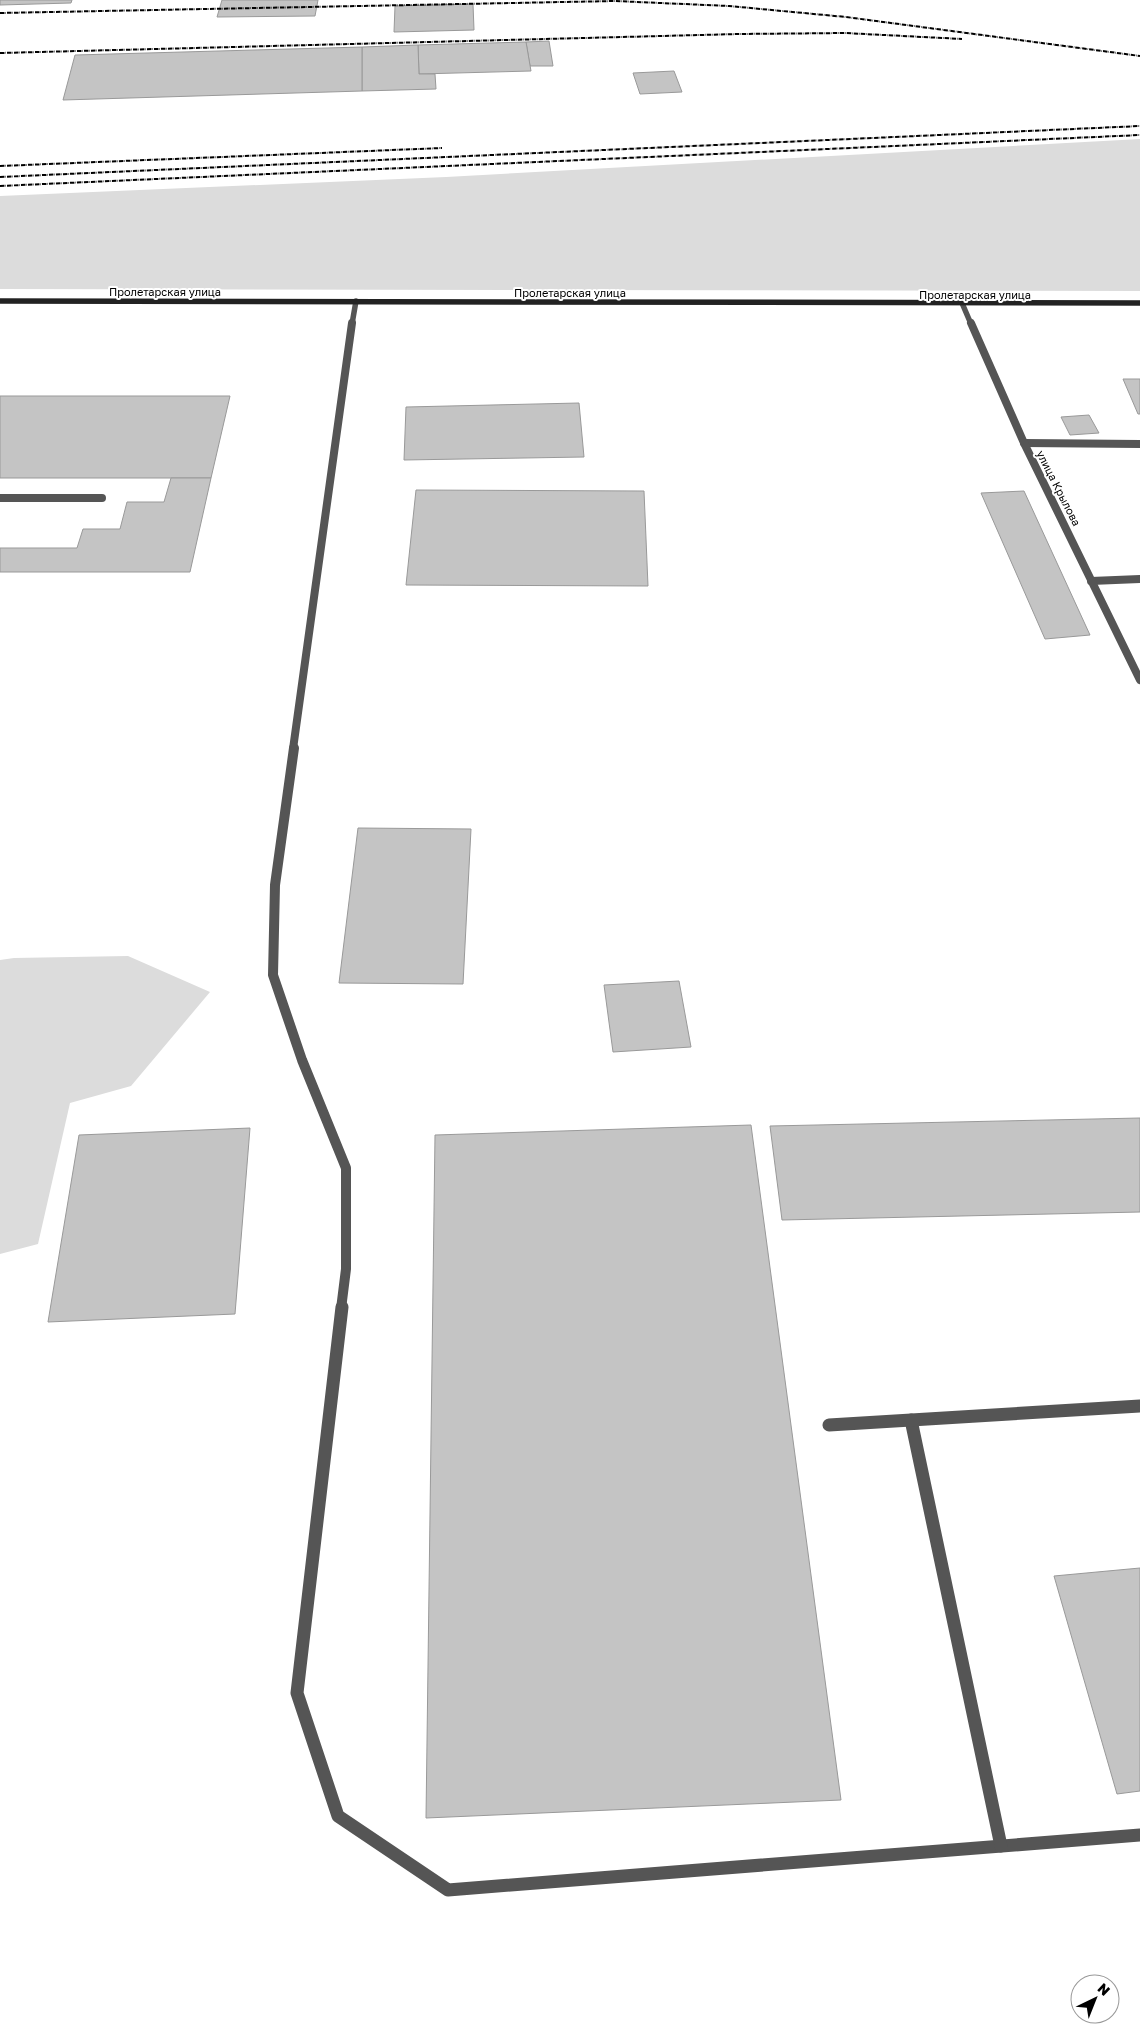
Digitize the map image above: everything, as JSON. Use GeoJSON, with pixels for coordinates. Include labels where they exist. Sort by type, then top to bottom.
{"type":"FeatureCollection","features":[{"type":"Feature","properties":{"kind":"street","name":"Пролетарская улица"},"geometry":{"type":"LineString","coordinates":[[0,301],[1140,303]]}},
{"type":"Feature","properties":{"kind":"street"},"geometry":{"type":"LineString","coordinates":[[356,301],[349,339],[275,885],[273,975],[302,1060],[346,1168],[346,1269],[296,1694],[338,1816],[448,1890],[1140,1835]]}},
{"type":"Feature","properties":{"kind":"street","name":"улица Крылова"},"geometry":{"type":"LineString","coordinates":[[962,303],[1024,443],[1140,680]]}},
{"type":"Feature","properties":{"kind":"street"},"geometry":{"type":"LineString","coordinates":[[1024,443],[1140,444]]}},
{"type":"Feature","properties":{"kind":"street"},"geometry":{"type":"LineString","coordinates":[[0,498],[102,498]]}},
{"type":"Feature","properties":{"kind":"street"},"geometry":{"type":"LineString","coordinates":[[1091,581],[1140,579]]}},
{"type":"Feature","properties":{"kind":"street"},"geometry":{"type":"LineString","coordinates":[[829,1425],[1140,1406]]}},
{"type":"Feature","properties":{"kind":"street"},"geometry":{"type":"LineString","coordinates":[[911,1420],[1001,1846]]}},
{"type":"Feature","properties":{"kind":"shaded area"},"geometry":{"type":"Polygon","coordinates":[[[1140,139],[1140,291],[0,289],[0,196],[446,177],[1140,139]]]}},
{"type":"Feature","properties":{"kind":"shaded area"},"geometry":{"type":"Polygon","coordinates":[[[128,956],[210,992],[131,1086],[70,1103],[38,1244],[0,1254],[0,960],[14,958],[128,956]]]}},
{"type":"Feature","properties":{"kind":"building"},"geometry":{"type":"Polygon","coordinates":[[[0,0],[72,0],[71,3],[0,5],[0,0]]]}},
{"type":"Feature","properties":{"kind":"building"},"geometry":{"type":"Polygon","coordinates":[[[222,0],[318,0],[315,16],[217,17],[222,0]]]}},
{"type":"Feature","properties":{"kind":"building"},"geometry":{"type":"Polygon","coordinates":[[[473,4],[474,30],[394,32],[395,6],[473,4]]]}},
{"type":"Feature","properties":{"kind":"building"},"geometry":{"type":"Polygon","coordinates":[[[549,41],[553,66],[530,66],[526,42],[549,41]]]}},
{"type":"Feature","properties":{"kind":"building"},"geometry":{"type":"Polygon","coordinates":[[[526,42],[531,71],[419,74],[418,45],[526,42]]]}},
{"type":"Feature","properties":{"kind":"building"},"geometry":{"type":"Polygon","coordinates":[[[418,45],[419,74],[435,74],[436,89],[362,91],[362,47],[418,45]]]}},
{"type":"Feature","properties":{"kind":"building"},"geometry":{"type":"Polygon","coordinates":[[[362,47],[362,91],[63,100],[75,55],[362,47]]]}},
{"type":"Feature","properties":{"kind":"building"},"geometry":{"type":"Polygon","coordinates":[[[674,71],[682,92],[640,94],[633,73],[674,71]]]}},
{"type":"Feature","properties":{"kind":"building"},"geometry":{"type":"Polygon","coordinates":[[[1123,379],[1140,379],[1140,414],[1138,414],[1123,379]]]}},
{"type":"Feature","properties":{"kind":"building"},"geometry":{"type":"Polygon","coordinates":[[[0,396],[230,396],[211,478],[0,478],[0,396]]]}},
{"type":"Feature","properties":{"kind":"building"},"geometry":{"type":"Polygon","coordinates":[[[579,403],[584,457],[404,460],[406,407],[579,403]]]}},
{"type":"Feature","properties":{"kind":"building"},"geometry":{"type":"Polygon","coordinates":[[[1089,415],[1099,433],[1070,435],[1061,417],[1089,415]]]}},
{"type":"Feature","properties":{"kind":"building"},"geometry":{"type":"Polygon","coordinates":[[[171,478],[211,478],[190,572],[0,572],[0,548],[77,548],[83,529],[120,529],[127,502],[164,502],[171,478]]]}},
{"type":"Feature","properties":{"kind":"building"},"geometry":{"type":"Polygon","coordinates":[[[416,490],[644,491],[648,586],[406,585],[416,490]]]}},
{"type":"Feature","properties":{"kind":"building"},"geometry":{"type":"Polygon","coordinates":[[[1024,491],[1090,635],[1045,639],[981,493],[1024,491]]]}},
{"type":"Feature","properties":{"kind":"building"},"geometry":{"type":"Polygon","coordinates":[[[358,828],[471,829],[463,984],[339,983],[358,828]]]}},
{"type":"Feature","properties":{"kind":"building"},"geometry":{"type":"Polygon","coordinates":[[[679,981],[691,1047],[613,1052],[604,985],[679,981]]]}},
{"type":"Feature","properties":{"kind":"building"},"geometry":{"type":"Polygon","coordinates":[[[1140,1118],[1140,1212],[782,1220],[770,1126],[1140,1118]]]}},
{"type":"Feature","properties":{"kind":"building"},"geometry":{"type":"Polygon","coordinates":[[[751,1125],[841,1800],[426,1818],[435,1135],[751,1125]]]}},
{"type":"Feature","properties":{"kind":"building"},"geometry":{"type":"Polygon","coordinates":[[[250,1128],[235,1314],[48,1322],[79,1135],[250,1128]]]}},
{"type":"Feature","properties":{"kind":"building"},"geometry":{"type":"Polygon","coordinates":[[[1140,1568],[1140,1791],[1117,1794],[1054,1576],[1140,1568]]]}},
{"type":"Feature","properties":{"kind":"railway"},"geometry":{"type":"LineString","coordinates":[[0,13],[615,1],[729,6],[846,17],[1140,56]]}},
{"type":"Feature","properties":{"kind":"railway"},"geometry":{"type":"LineString","coordinates":[[0,53],[739,34],[845,33],[962,39]]}},
{"type":"Feature","properties":{"kind":"railway"},"geometry":{"type":"LineString","coordinates":[[0,177],[1140,126]]}},
{"type":"Feature","properties":{"kind":"railway"},"geometry":{"type":"LineString","coordinates":[[0,186],[1140,135]]}},
{"type":"Feature","properties":{"kind":"railway"},"geometry":{"type":"LineString","coordinates":[[0,166],[442,148]]}}]}
